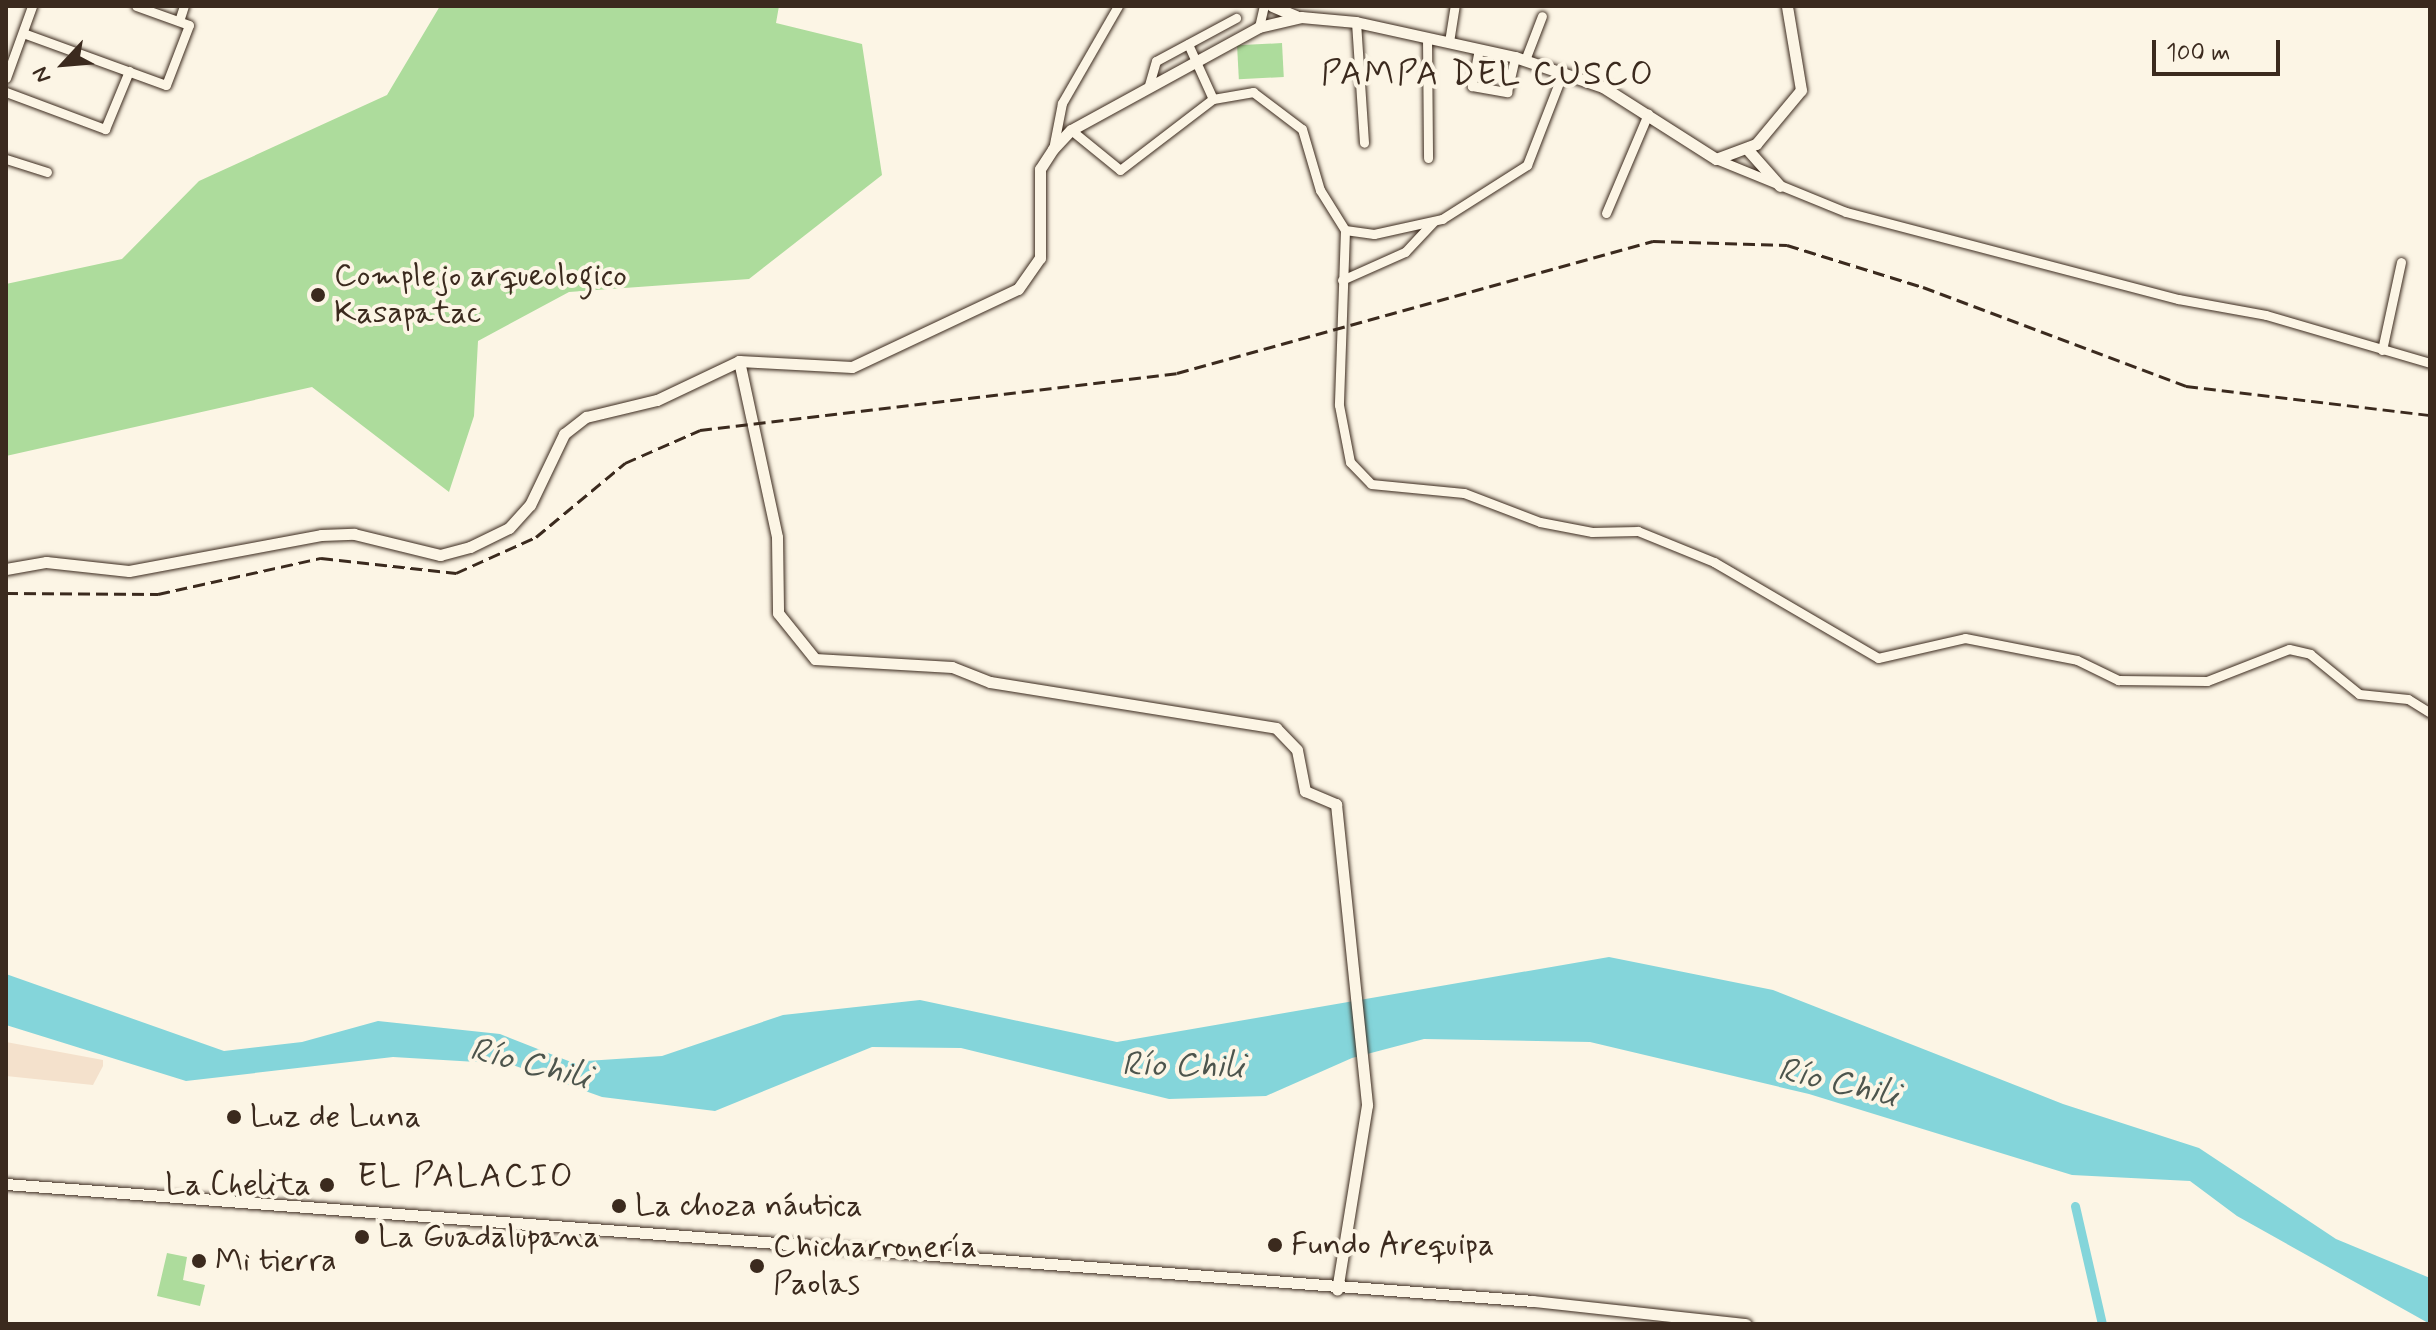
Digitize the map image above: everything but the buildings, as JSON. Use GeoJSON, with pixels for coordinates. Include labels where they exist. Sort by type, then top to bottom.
{"type":"FeatureCollection","features":[{"type":"Feature","properties":{"kind":"main road"},"geometry":{"type":"LineString","coordinates":[[1272,6],[1301,17],[1356,22],[1479,49],[1563,72],[1648,114],[1716,159],[1748,150],[1801,90],[1787,6]]}},
{"type":"Feature","properties":{"kind":"main road"},"geometry":{"type":"LineString","coordinates":[[6,569],[46,562],[129,571],[321,535],[354,534],[440,555],[470,547],[509,528],[530,505],[564,434],[586,417],[657,400],[739,361],[852,367],[1018,289],[1040,258],[1040,169],[1071,130],[1195,58],[1259,27],[1301,17]]}},
{"type":"Feature","properties":{"kind":"main road"},"geometry":{"type":"LineString","coordinates":[[1748,150],[1780,186]]}},
{"type":"Feature","properties":{"kind":"main road"},"geometry":{"type":"LineString","coordinates":[[739,361],[777,537],[778,613],[802,647],[830,664],[952,667],[990,682],[1276,728],[1297,750],[1305,791],[1331,799],[1340,812],[1365,1066],[1366,1128],[1337,1290]]}},
{"type":"Feature","properties":{"kind":"main road"},"geometry":{"type":"LineString","coordinates":[[6,1184],[1746,1324]]}},
{"type":"Feature","properties":{"kind":"street"},"geometry":{"type":"LineString","coordinates":[[6,78],[32,6]]}},
{"type":"Feature","properties":{"kind":"street"},"geometry":{"type":"LineString","coordinates":[[136,6],[184,23]]}},
{"type":"Feature","properties":{"kind":"street"},"geometry":{"type":"LineString","coordinates":[[23,33],[166,85],[184,23],[184,6]]}},
{"type":"Feature","properties":{"kind":"street"},"geometry":{"type":"LineString","coordinates":[[1053,149],[1062,103],[1118,6]]}},
{"type":"Feature","properties":{"kind":"street"},"geometry":{"type":"LineString","coordinates":[[1259,27],[1264,6]]}},
{"type":"Feature","properties":{"kind":"street"},"geometry":{"type":"LineString","coordinates":[[1449,42],[1455,6]]}},
{"type":"Feature","properties":{"kind":"street"},"geometry":{"type":"LineString","coordinates":[[1479,49],[1472,86],[1507,92],[1542,16]]}},
{"type":"Feature","properties":{"kind":"street"},"geometry":{"type":"LineString","coordinates":[[1149,85],[1156,61],[1236,18]]}},
{"type":"Feature","properties":{"kind":"street"},"geometry":{"type":"LineString","coordinates":[[1356,22],[1364,143]]}},
{"type":"Feature","properties":{"kind":"street"},"geometry":{"type":"LineString","coordinates":[[1427,38],[1428,158]]}},
{"type":"Feature","properties":{"kind":"street"},"geometry":{"type":"LineString","coordinates":[[1188,44],[1213,99]]}},
{"type":"Feature","properties":{"kind":"street"},"geometry":{"type":"LineString","coordinates":[[6,92],[105,129],[129,71]]}},
{"type":"Feature","properties":{"kind":"street"},"geometry":{"type":"LineString","coordinates":[[1342,280],[1405,252],[1434,221],[1527,165],[1563,72]]}},
{"type":"Feature","properties":{"kind":"street"},"geometry":{"type":"LineString","coordinates":[[1071,130],[1120,170],[1213,99],[1253,92],[1287,111],[1345,230],[1342,280],[1343,439],[1350,462],[1371,484],[1464,493],[1540,522],[1592,532],[1638,531],[1714,562],[1878,658],[1965,638],[2077,660],[2118,680],[2207,681],[2289,649],[2310,654],[2359,694],[2408,699],[2430,713]]}},
{"type":"Feature","properties":{"kind":"street"},"geometry":{"type":"LineString","coordinates":[[1606,213],[1648,114]]}},
{"type":"Feature","properties":{"kind":"street"},"geometry":{"type":"LineString","coordinates":[[6,159],[47,172]]}},
{"type":"Feature","properties":{"kind":"street"},"geometry":{"type":"LineString","coordinates":[[1716,159],[1846,212],[2178,299],[2266,315],[2430,363]]}},
{"type":"Feature","properties":{"kind":"street"},"geometry":{"type":"LineString","coordinates":[[1345,230],[1374,234],[1434,221]]}},
{"type":"Feature","properties":{"kind":"street"},"geometry":{"type":"LineString","coordinates":[[2382,350],[2401,262]]}},
{"type":"Feature","properties":{"kind":"shaded area"},"geometry":{"type":"Polygon","coordinates":[[[6,1042],[103,1060],[103,1066],[93,1085],[6,1076],[6,1042]]]}},
{"type":"Feature","properties":{"kind":"green space"},"geometry":{"type":"Polygon","coordinates":[[[440,6],[779,6],[776,23],[862,44],[882,175],[749,279],[569,292],[478,341],[474,416],[449,492],[312,387],[6,456],[6,284],[122,259],[199,181],[387,95],[440,6]]]}},
{"type":"Feature","properties":{"kind":"green space"},"geometry":{"type":"Polygon","coordinates":[[[1282,43],[1284,77],[1239,79],[1237,45],[1282,43]]]}},
{"type":"Feature","properties":{"kind":"green space"},"geometry":{"type":"Polygon","coordinates":[[[167,1253],[187,1257],[183,1280],[205,1285],[200,1306],[157,1296],[167,1253]]]}},
{"type":"Feature","properties":{"kind":"water","name":"Río Chili"},"geometry":{"type":"Polygon","coordinates":[[[1609,957],[1773,990],[2063,1104],[2199,1148],[2336,1239],[2430,1278],[2430,1324],[2237,1216],[2190,1181],[2072,1175],[1809,1094],[1590,1042],[1424,1039],[1352,1058],[1266,1096],[1169,1099],[961,1048],[872,1047],[715,1111],[602,1097],[510,1064],[393,1057],[186,1081],[6,1025],[6,974],[224,1051],[302,1042],[378,1021],[500,1034],[571,1062],[662,1056],[783,1015],[920,1000],[1117,1042],[1609,957]]]}},
{"type":"Feature","properties":{"kind":"waterway"},"geometry":{"type":"LineString","coordinates":[[2075,1206],[2102,1324]]}},
{"type":"Feature","properties":{"kind":"railway"},"geometry":{"type":"LineString","coordinates":[[6,593],[158,594],[321,558],[456,573],[536,537],[625,463],[700,430],[1177,373],[1653,241],[1787,245],[1923,287],[2186,386],[2430,415]]}},
{"type":"Feature","properties":{"kind":"place","name":"Complejo arqueologico Kasapatac"},"geometry":{"type":"Point","coordinates":[318,295]}},
{"type":"Feature","properties":{"kind":"place","name":"Luz de Luna"},"geometry":{"type":"Point","coordinates":[234,1117]}},
{"type":"Feature","properties":{"kind":"place","name":"La Chelita"},"geometry":{"type":"Point","coordinates":[327,1185]}},
{"type":"Feature","properties":{"kind":"place","name":"La choza náutica"},"geometry":{"type":"Point","coordinates":[619,1206]}},
{"type":"Feature","properties":{"kind":"place","name":"La Guadalupana"},"geometry":{"type":"Point","coordinates":[362,1237]}},
{"type":"Feature","properties":{"kind":"place","name":"Fundo Arequipa"},"geometry":{"type":"Point","coordinates":[1275,1245]}},
{"type":"Feature","properties":{"kind":"place","name":"Mi tierra"},"geometry":{"type":"Point","coordinates":[199,1261]}},
{"type":"Feature","properties":{"kind":"place","name":"Chicharronería Paolas"},"geometry":{"type":"Point","coordinates":[757,1266]}},
{"type":"Feature","properties":{"kind":"district","name":"PAMPA DEL CUSCO"},"geometry":{"type":"Point","coordinates":[1488,75]}},
{"type":"Feature","properties":{"kind":"district","name":"EL PALACIO"},"geometry":{"type":"Point","coordinates":[466,1177]}}]}
